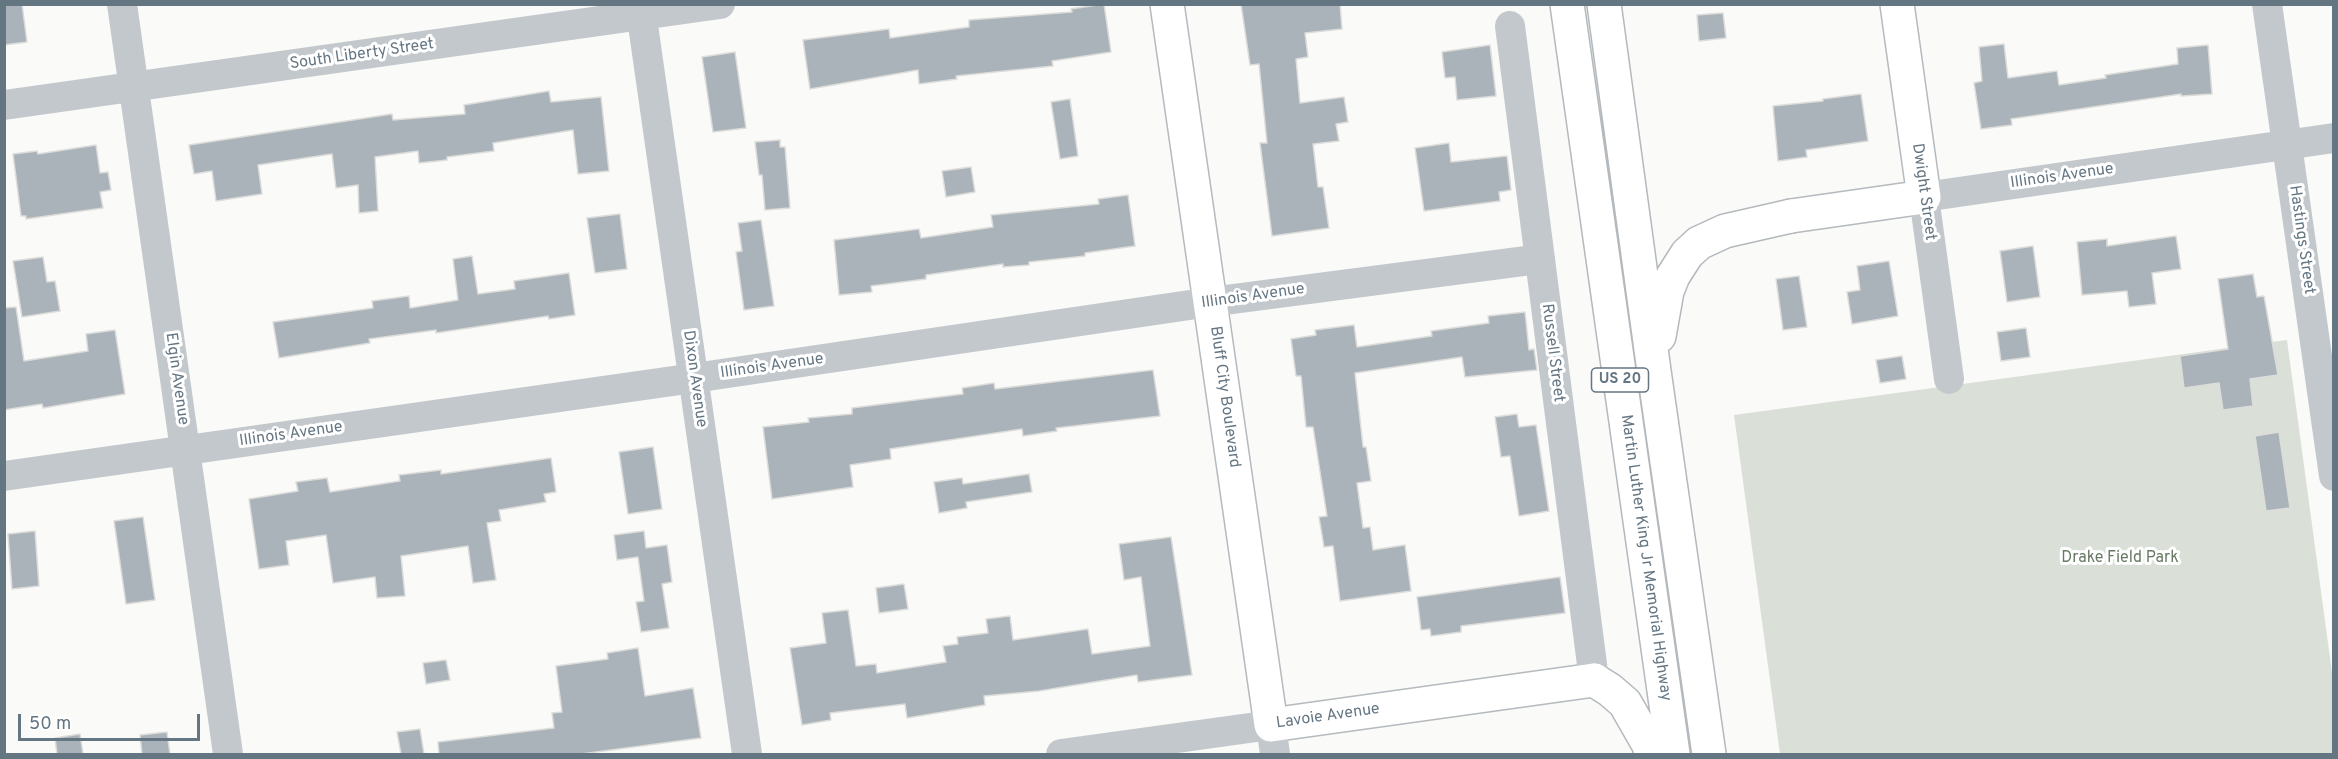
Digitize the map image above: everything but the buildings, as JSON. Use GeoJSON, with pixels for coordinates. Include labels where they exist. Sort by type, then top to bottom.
{"type":"FeatureCollection","features":[{"type":"Feature","properties":{"kind":"main road","name":"Bluff City Boulevard"},"geometry":{"type":"LineString","coordinates":[[1167,4],[1273,740]]}},
{"type":"Feature","properties":{"kind":"main road","name":"Martin Luther King Jr Memorial Highway"},"geometry":{"type":"LineString","coordinates":[[1568,4],[1672,754]]}},
{"type":"Feature","properties":{"kind":"main road","name":"US 20"},"geometry":{"type":"LineString","coordinates":[[1604,4],[1709,754]]}},
{"type":"Feature","properties":{"kind":"main road","name":"Dwight Street"},"geometry":{"type":"LineString","coordinates":[[1897,4],[1924,197]]}},
{"type":"Feature","properties":{"kind":"main road","name":"Illinois Avenue"},"geometry":{"type":"LineString","coordinates":[[1654,371],[1667,291],[1673,276],[1687,254],[1699,243],[1725,231],[1791,216],[1924,197]]}},
{"type":"Feature","properties":{"kind":"main road","name":"Lavoie Avenue"},"geometry":{"type":"LineString","coordinates":[[1273,740],[1594,680]]}},
{"type":"Feature","properties":{"kind":"main road"},"geometry":{"type":"LineString","coordinates":[[1594,680],[1625,703],[1649,744],[1651,754]]}},
{"type":"Feature","properties":{"kind":"street","name":"Elgin Avenue"},"geometry":{"type":"LineString","coordinates":[[122,4],[228,754]]}},
{"type":"Feature","properties":{"kind":"street","name":"South Liberty Street"},"geometry":{"type":"LineString","coordinates":[[4,105],[641,10],[720,4]]}},
{"type":"Feature","properties":{"kind":"street","name":"Hastings Street"},"geometry":{"type":"LineString","coordinates":[[2267,4],[2334,476]]}},
{"type":"Feature","properties":{"kind":"street","name":"Dixon Avenue"},"geometry":{"type":"LineString","coordinates":[[641,10],[747,754]]}},
{"type":"Feature","properties":{"kind":"street","name":"Russell Street"},"geometry":{"type":"LineString","coordinates":[[1510,26],[1594,680]]}},
{"type":"Feature","properties":{"kind":"street","name":"Illinois Avenue"},"geometry":{"type":"LineString","coordinates":[[1924,197],[2334,138]]}},
{"type":"Feature","properties":{"kind":"street","name":"Dwight Street"},"geometry":{"type":"LineString","coordinates":[[1924,197],[1949,379]]}},
{"type":"Feature","properties":{"kind":"street","name":"Illinois Avenue"},"geometry":{"type":"LineString","coordinates":[[4,476],[1210,302],[1540,259]]}},
{"type":"Feature","properties":{"kind":"street","name":"Lavoie Avenue"},"geometry":{"type":"LineString","coordinates":[[1061,754],[1273,740]]}},
{"type":"Feature","properties":{"kind":"green space","name":"Drake Field Park"},"geometry":{"type":"Polygon","coordinates":[[[2287,340],[2333,680],[2333,754],[1780,754],[1734,415],[2287,340]]]}}]}
